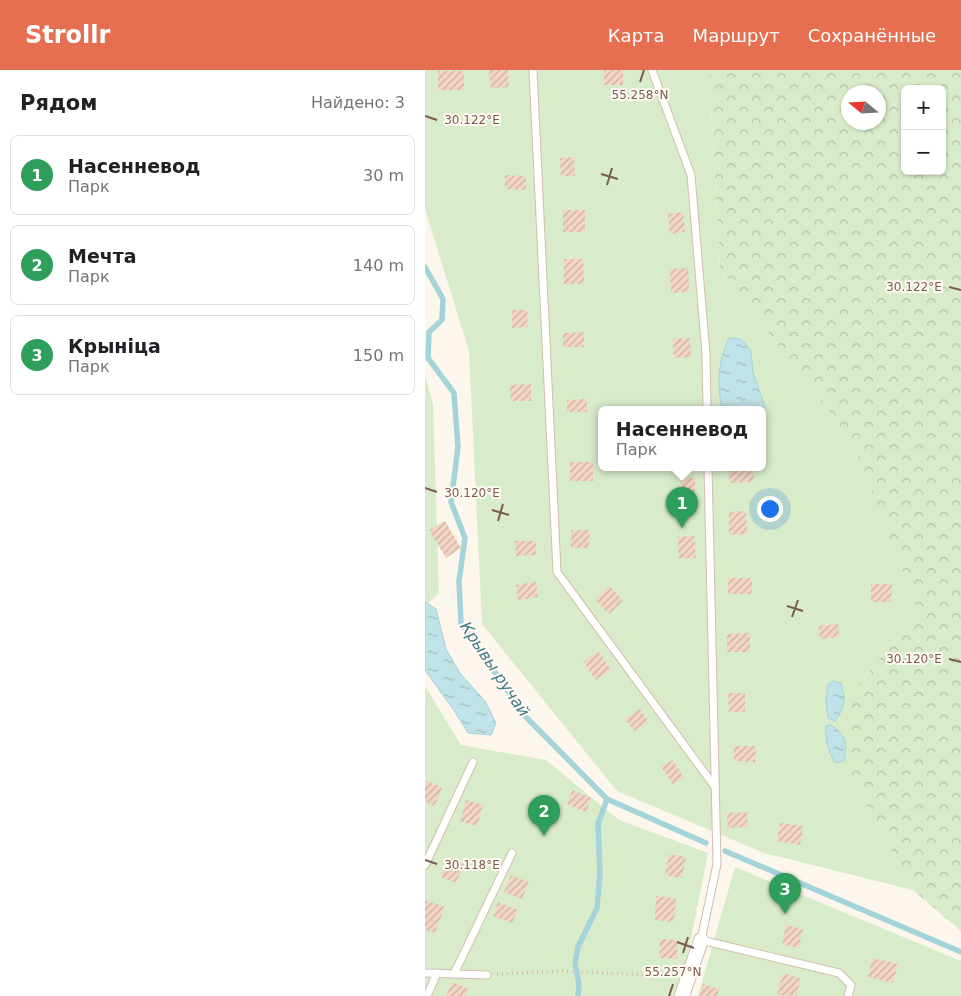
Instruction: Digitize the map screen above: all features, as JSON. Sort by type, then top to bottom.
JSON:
[{"type":"street","points":[[684,991],[701,940]]},
{"type":"lane","points":[[533,70],[557,572],[715,787]]},
{"type":"lane","points":[[652,70],[691,175],[706,354],[707,406]]},
{"type":"lane","points":[[708,471],[717,864],[701,940],[839,973],[851,985],[848,996]]},
{"type":"lane","points":[[425,865],[473,762]]},
{"type":"lane","points":[[454,974],[512,853]]},
{"type":"lane","points":[[425,973],[487,975]]},
{"type":"lane","points":[[427,996],[437,973]]},
{"type":"path","points":[[487,975],[563,971],[673,976],[684,991]]},
{"type":"green space","points":[[425,70],[709,70],[720,269],[853,444],[918,612],[851,694],[851,777],[913,890],[764,853],[617,791],[482,624],[469,351],[425,209]]},
{"type":"green space","points":[[709,70],[961,70],[961,931],[913,890],[851,777],[851,694],[918,612],[853,444],[720,269]]},
{"type":"green space","points":[[425,375],[433,404],[439,593],[425,606]]},
{"type":"green space","points":[[425,686],[461,745],[546,760],[619,820],[708,853],[687,958],[675,996],[425,996]]},
{"type":"green space","points":[[735,867],[961,961],[961,996],[698,996]]},
{"type":"water","points":[[729,338],[741,339],[751,351],[753,372],[765,406],[722,406],[719,373],[725,346]]},
{"type":"water","points":[[425,602],[436,609],[446,649],[460,673],[485,701],[496,723],[491,735],[468,733],[425,670]]},
{"type":"water","points":[[833,681],[841,683],[844,694],[843,707],[835,721],[828,718],[826,700],[828,685]]},
{"type":"water","points":[[831,725],[845,740],[844,761],[835,763],[829,750],[826,726]]},
{"type":"building","points":[[489,70],[508,70],[509,87],[491,88]]},
{"type":"building","points":[[604,70],[623,70],[623,85],[604,85]]},
{"type":"building","points":[[438,71],[464,71],[464,90],[438,90]]},
{"type":"building","points":[[574,157],[575,176],[561,176],[560,158]]},
{"type":"building","points":[[505,175],[526,176],[526,190],[505,189]]},
{"type":"building","points":[[563,210],[585,210],[585,232],[563,232]]},
{"type":"building","points":[[683,212],[685,232],[670,234],[668,214]]},
{"type":"building","points":[[564,259],[583,259],[584,284],[564,284]]},
{"type":"building","points":[[688,268],[689,292],[671,293],[670,269]]},
{"type":"building","points":[[512,310],[527,310],[528,327],[512,328]]},
{"type":"building","points":[[584,332],[584,347],[563,347],[563,333]]},
{"type":"building","points":[[690,338],[691,357],[674,358],[673,339]]},
{"type":"building","points":[[531,384],[531,401],[511,401],[510,385]]},
{"type":"building","points":[[587,399],[587,412],[567,412],[567,400]]},
{"type":"building","points":[[570,462],[593,462],[593,481],[570,481]]},
{"type":"building","points":[[729,471],[753,471],[754,482],[729,483]]},
{"type":"building","points":[[681,478],[695,478],[695,497],[681,497]]},
{"type":"building","points":[[746,511],[747,534],[729,535],[729,512]]},
{"type":"building","points":[[445,521],[461,548],[446,558],[429,530]]},
{"type":"building","points":[[571,530],[590,530],[589,548],[571,548]]},
{"type":"building","points":[[694,536],[696,558],[679,559],[678,537]]},
{"type":"building","points":[[515,541],[536,541],[536,555],[516,556]]},
{"type":"building","points":[[728,578],[752,578],[752,594],[728,594]]},
{"type":"building","points":[[536,582],[538,597],[518,600],[516,585]]},
{"type":"building","points":[[871,584],[892,584],[891,602],[871,602]]},
{"type":"building","points":[[610,586],[623,601],[609,614],[595,599]]},
{"type":"building","points":[[838,624],[839,637],[820,639],[818,626]]},
{"type":"building","points":[[750,633],[750,652],[727,652],[727,634]]},
{"type":"building","points":[[598,651],[611,669],[596,680],[583,662]]},
{"type":"building","points":[[728,693],[745,693],[745,712],[729,712]]},
{"type":"building","points":[[640,709],[648,721],[634,731],[625,719]]},
{"type":"building","points":[[734,746],[756,746],[755,762],[734,761]]},
{"type":"building","points":[[673,760],[684,778],[673,785],[661,767]]},
{"type":"building","points":[[427,781],[442,787],[435,806],[425,802]]},
{"type":"building","points":[[572,790],[592,798],[586,812],[567,804]]},
{"type":"building","points":[[466,800],[483,805],[477,826],[460,821]]},
{"type":"building","points":[[747,812],[748,827],[728,828],[727,813]]},
{"type":"building","points":[[780,823],[803,826],[800,845],[777,841]]},
{"type":"building","points":[[669,854],[686,857],[682,878],[665,875]]},
{"type":"building","points":[[450,857],[464,864],[456,883],[441,877]]},
{"type":"building","points":[[511,875],[529,882],[522,899],[504,892]]},
{"type":"building","points":[[656,896],[676,898],[674,922],[655,920]]},
{"type":"building","points":[[425,900],[445,907],[435,933],[425,930]]},
{"type":"building","points":[[498,902],[518,910],[512,923],[493,916]]},
{"type":"building","points":[[786,925],[803,929],[798,948],[782,944]]},
{"type":"building","points":[[660,939],[678,940],[677,959],[659,958]]},
{"type":"building","points":[[872,958],[898,964],[893,983],[868,977]]},
{"type":"building","points":[[783,973],[801,979],[796,996],[777,995]]},
{"type":"building","points":[[452,982],[469,989],[465,996],[446,996]]},
{"type":"building","points":[[703,984],[719,989],[717,996],[699,996]]},
{"type":"waterway","name":"Крывы ручай","points":[[425,267],[443,299],[442,320],[429,332],[428,358],[454,393],[458,447],[451,502],[465,538],[459,581],[461,623],[525,716],[607,799],[598,824],[600,873],[597,908],[578,947],[575,963],[579,985],[578,996]]},
{"type":"waterway","points":[[607,799],[706,843]]},
{"type":"waterway","points":[[725,851],[961,952]]},
{"type":"place","name":"Насенневод","points":[[682,528]]},
{"type":"place","name":"Мечта","points":[[544,836]]},
{"type":"place","name":"Крыніца","points":[[785,914]]}]
